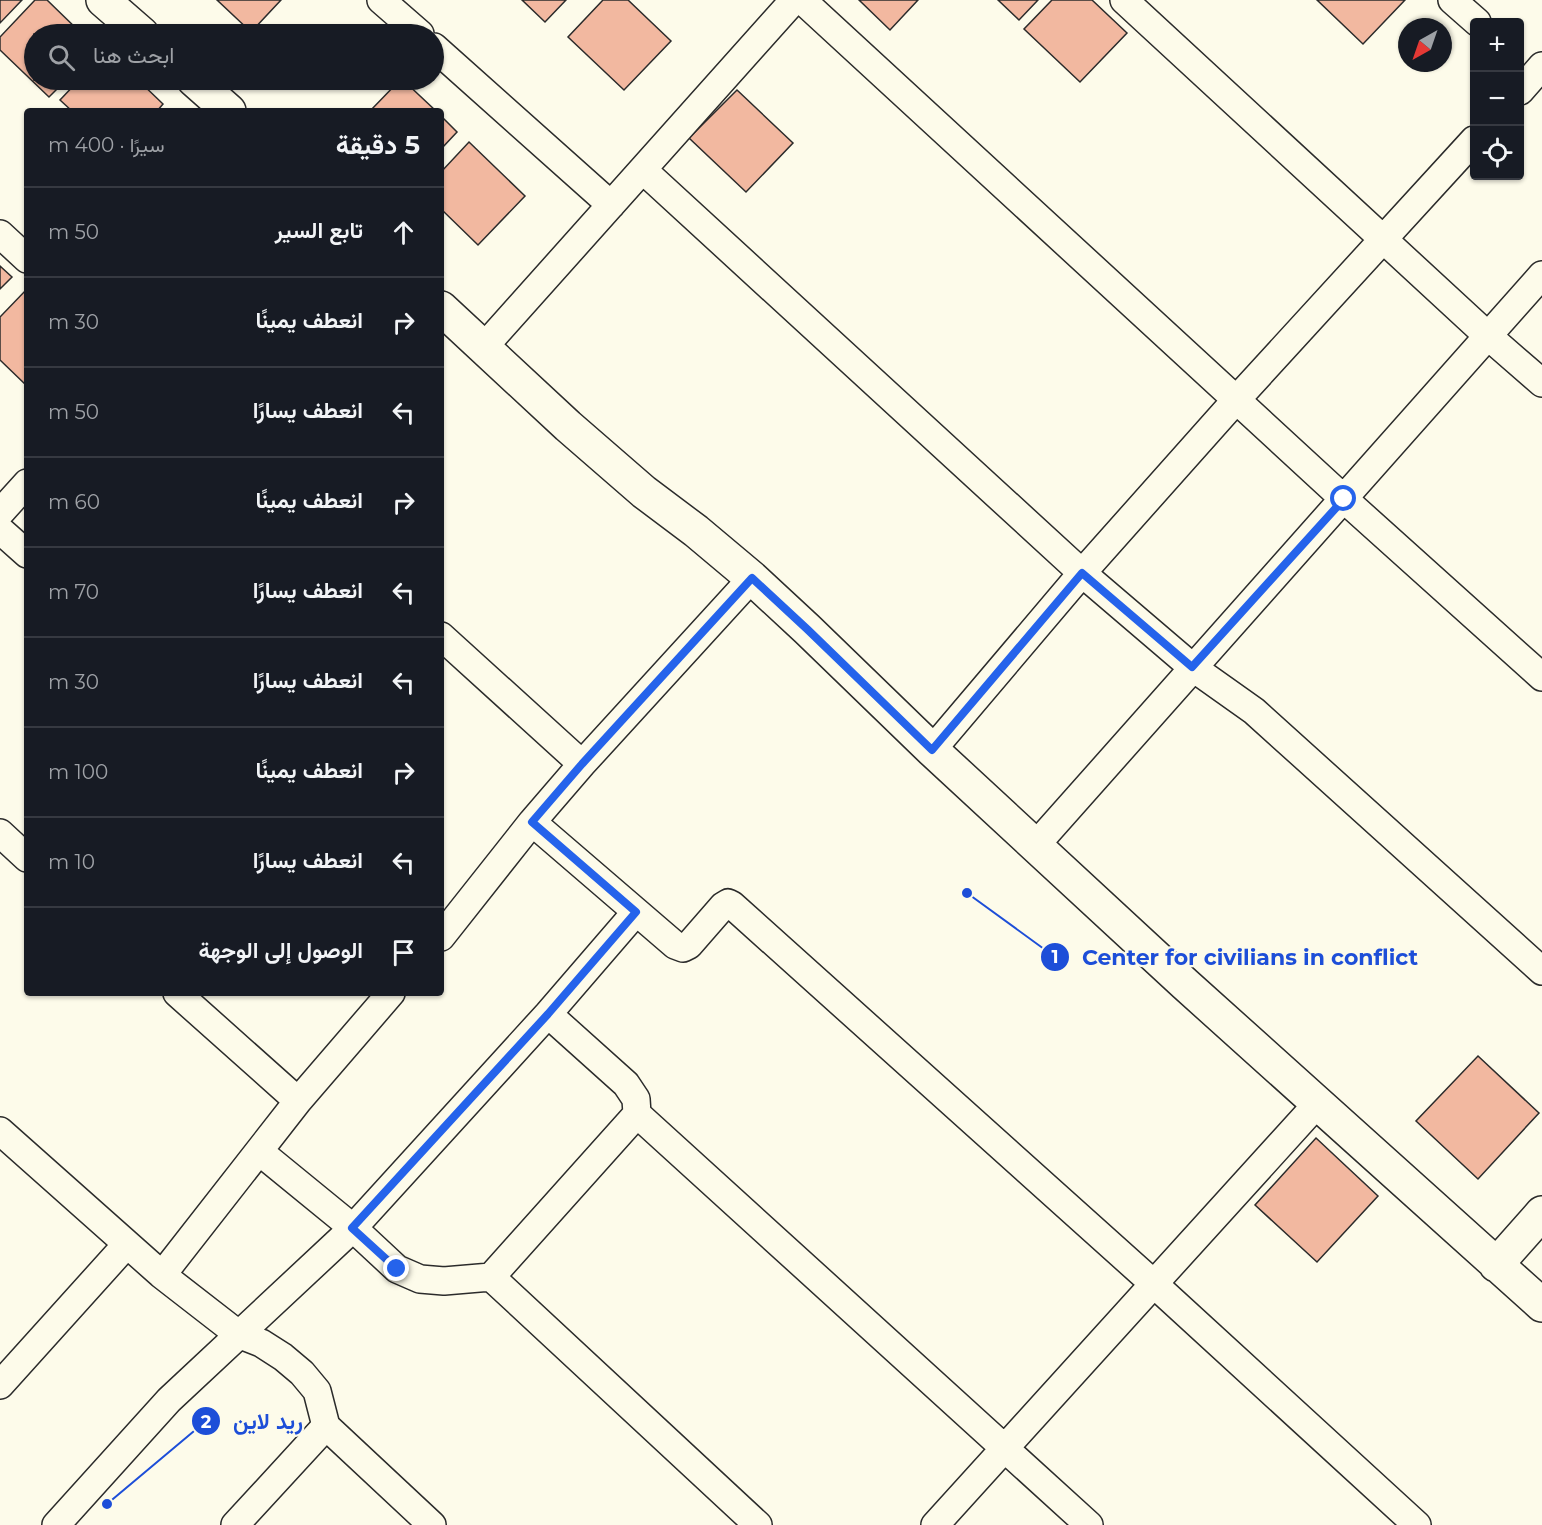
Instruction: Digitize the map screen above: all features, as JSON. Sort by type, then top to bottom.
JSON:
[{"type":"street","points":[[103,0],[131,24]]},
{"type":"street","points":[[381,0],[409,24]]},
{"type":"street","points":[[483,348],[794,0]]},
{"type":"street","points":[[802,0],[1344,499],[1542,677]]},
{"type":"street","points":[[1452,0],[1472,18]]},
{"type":"street","points":[[1140,5],[1384,240],[1542,383]]},
{"type":"street","points":[[444,56],[611,205]]},
{"type":"street","points":[[205,90],[226,108]]},
{"type":"street","points":[[932,750],[1082,573],[1236,400],[1470,144]]},
{"type":"street","points":[[642,170],[1082,573],[1192,667],[1254,711],[1542,972]]},
{"type":"street","points":[[0,234],[24,256]]},
{"type":"street","points":[[1035,846],[1542,275]]},
{"type":"street","points":[[444,311],[576,434],[644,492],[752,578],[1035,846],[1317,1104],[1542,1305]]},
{"type":"street","points":[[0,513],[24,486]]},
{"type":"street","points":[[0,530],[24,551]]},
{"type":"street","points":[[444,931],[582,764],[752,578]]},
{"type":"street","points":[[444,639],[582,764]]},
{"type":"street","points":[[532,822],[675,945],[682,948],[689,945],[723,906],[728,903],[732,905],[1154,1284],[1417,1525]]},
{"type":"street","points":[[0,833],[24,855]]},
{"type":"street","points":[[68,1521],[169,1400],[352,1228],[548,1014],[636,912]]},
{"type":"street","points":[[180,996],[298,1101]]},
{"type":"street","points":[[162,1275],[298,1101],[388,996]]},
{"type":"street","points":[[548,1014],[626,1084],[636,1099],[637,1114],[1089,1525]]},
{"type":"street","points":[[935,1525],[1317,1104]]},
{"type":"street","points":[[260,1152],[352,1228],[397,1269],[420,1279],[444,1281],[491,1277],[637,1114]]},
{"type":"street","points":[[0,1131],[162,1275],[238,1334],[261,1342],[302,1372],[317,1391],[326,1426],[432,1525]]},
{"type":"street","points":[[1496,1265],[1542,1213]]},
{"type":"street","points":[[0,1385],[127,1244]]},
{"type":"street","points":[[491,1277],[758,1525]]},
{"type":"street","points":[[235,1525],[326,1426]]},
{"type":"building","points":[[0,0],[22,0],[0,23]]},
{"type":"building","points":[[35,0],[47,0],[72,24],[24,24],[24,73],[0,50],[0,37]]},
{"type":"building","points":[[217,0],[281,0],[258,24],[242,24]]},
{"type":"building","points":[[522,0],[566,0],[545,22]]},
{"type":"building","points":[[603,0],[628,0],[671,41],[624,90],[568,37]]},
{"type":"building","points":[[859,0],[918,0],[890,30]]},
{"type":"building","points":[[998,0],[1038,0],[1019,20]]},
{"type":"building","points":[[1052,0],[1092,0],[1127,33],[1080,82],[1024,29]]},
{"type":"building","points":[[1317,0],[1405,0],[1363,44]]},
{"type":"building","points":[[42,90],[56,90],[49,97]]},
{"type":"building","points":[[70,90],[148,90],[163,104],[160,108],[69,108],[60,100]]},
{"type":"building","points":[[390,90],[414,90],[433,108],[373,108]]},
{"type":"building","points":[[737,90],[793,143],[746,192],[689,138]]},
{"type":"building","points":[[444,119],[457,132],[444,146]]},
{"type":"building","points":[[469,142],[525,196],[478,245],[444,212],[444,169]]},
{"type":"building","points":[[0,266],[12,277],[0,289]]},
{"type":"building","points":[[24,292],[24,383],[0,360],[0,317]]},
{"type":"building","points":[[1478,1056],[1539,1113],[1478,1179],[1416,1121]]},
{"type":"building","points":[[1316,1138],[1378,1196],[1317,1262],[1255,1205]]},
{"type":"place","name":"Center for civilians in conflict","points":[[967,893]]},
{"type":"place","name":"ريد لاين","points":[[107,1504]]},
{"type":"route","points":[[397,1269],[352,1228],[548,1014],[636,912],[532,822],[752,578],[932,750],[1082,573],[1192,667],[1344,499]]}]
